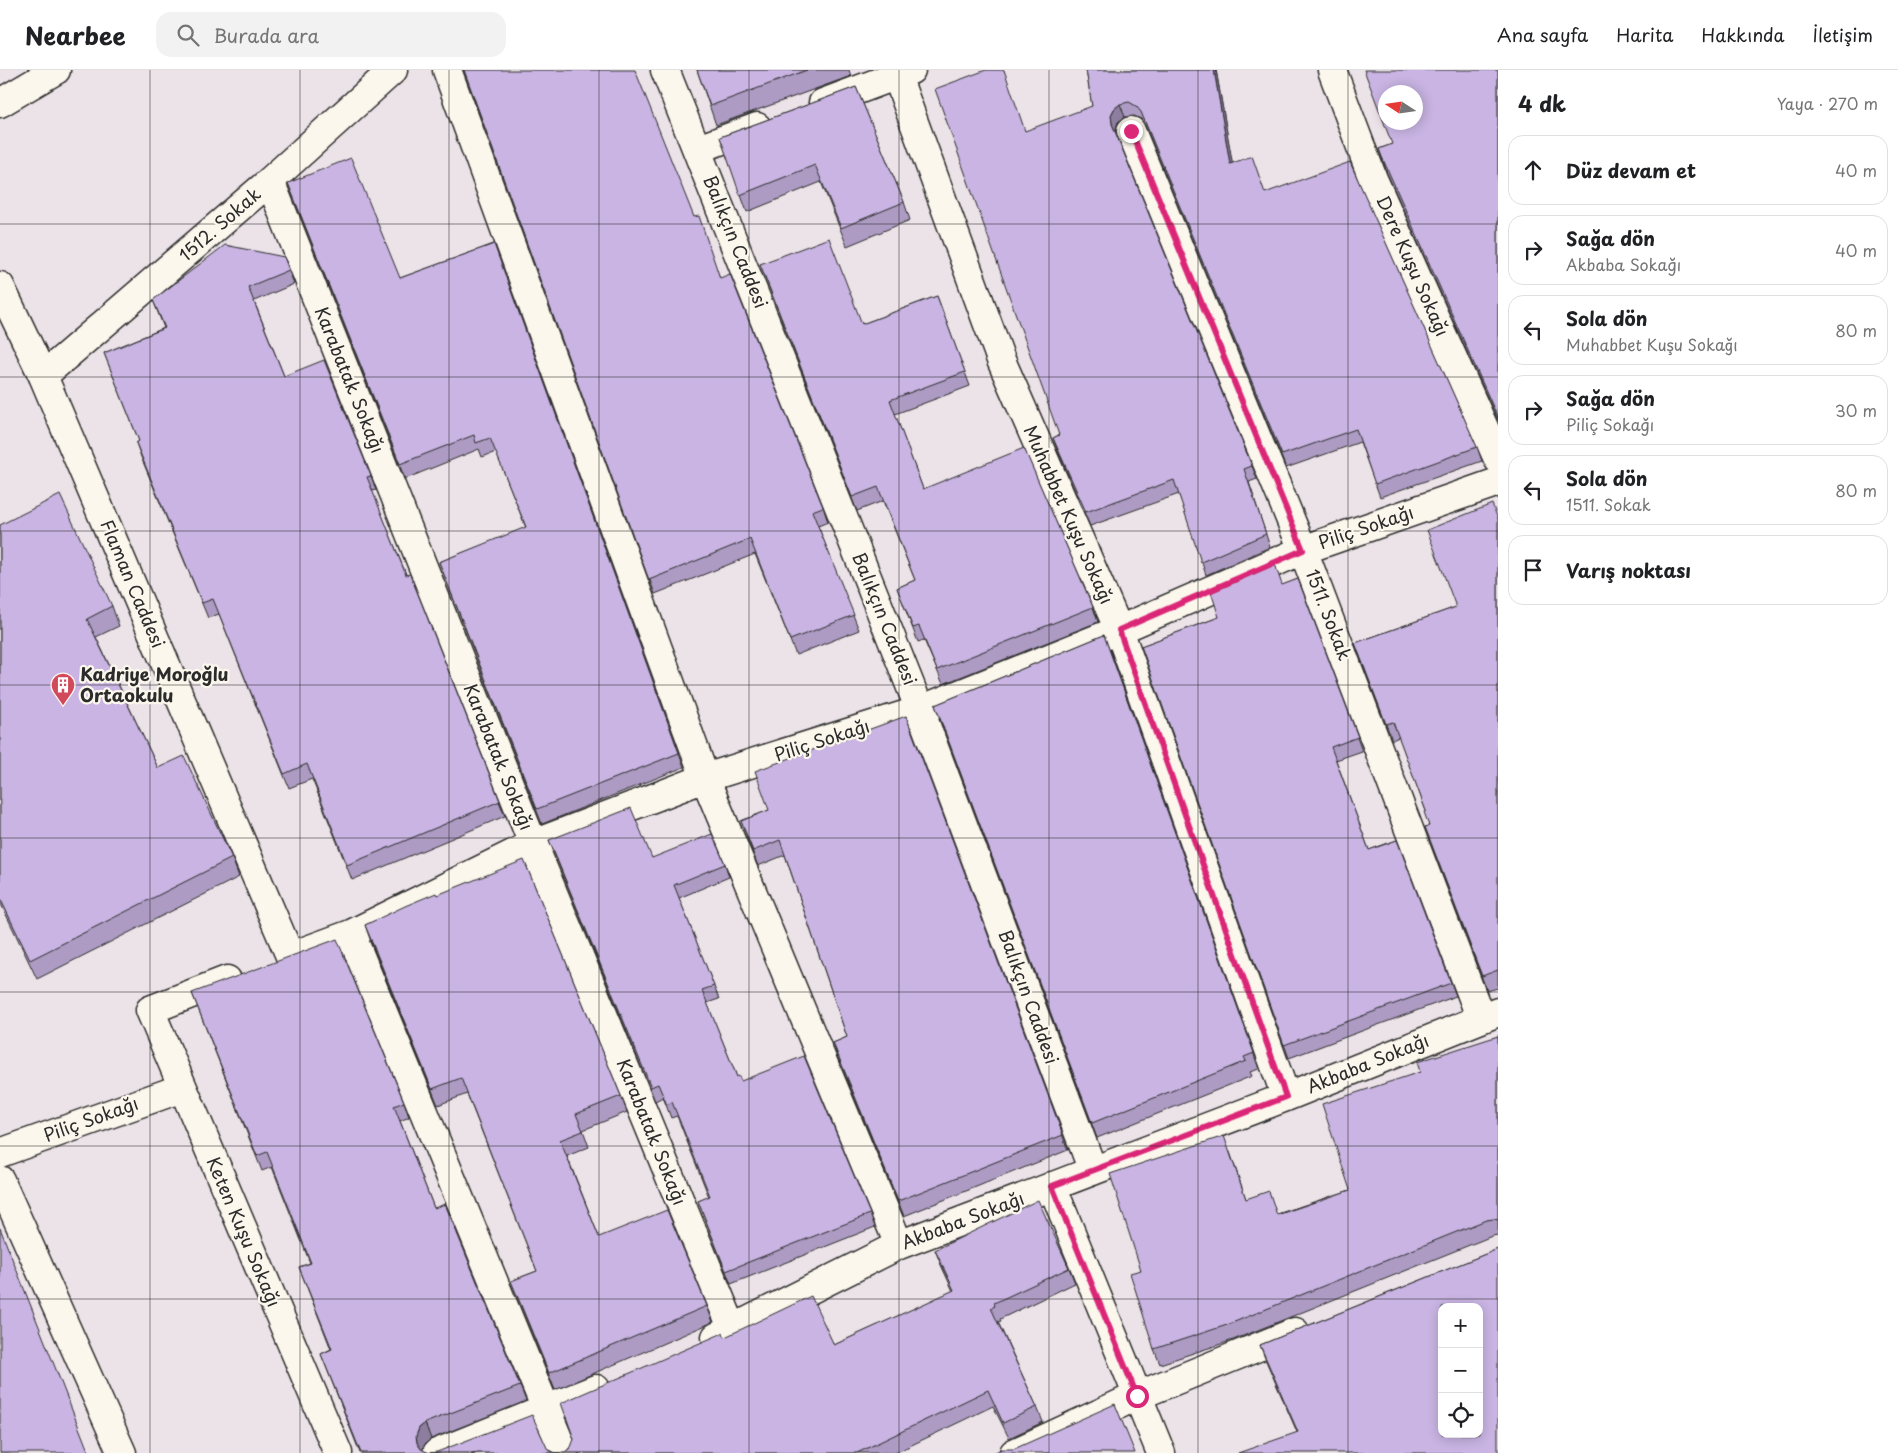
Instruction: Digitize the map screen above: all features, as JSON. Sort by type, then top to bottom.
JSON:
[{"type":"street","points":[[0,103],[56,70]]},
{"type":"street","name":"1512. Sokak","points":[[43,376],[270,181],[393,70]]},
{"type":"street","points":[[447,70],[706,778],[900,1245]]},
{"type":"street","name":"Balıkçın Caddesi","points":[[665,70],[920,710],[1093,1171]]},
{"type":"street","name":"Dere Kuşu Sokağı","points":[[1332,70],[1373,179],[1498,459]]},
{"type":"street","points":[[698,149],[904,73]]},
{"type":"street","name":"Muhabbet Kuşu Sokağı","points":[[904,73],[1001,360],[1119,630],[1286,1097]]},
{"type":"street","name":"1511. Sokak","points":[[1131,131],[1303,550],[1490,1015]]},
{"type":"street","name":"Karabatak Sokağı","points":[[270,181],[533,844],[733,1330]]},
{"type":"street","name":"Flaman Caddesi","points":[[0,286],[43,376],[290,956]]},
{"type":"street","name":"Piliç Sokağı","points":[[150,1010],[351,934],[533,844],[706,778],[920,710],[1119,630],[1303,550],[1498,482]]},
{"type":"street","points":[[351,934],[564,1453]]},
{"type":"street","name":"Keten Kuşu Sokağı","points":[[150,1010],[338,1453]]},
{"type":"street","name":"Akbaba Sokağı","points":[[697,1345],[733,1330],[900,1245],[1286,1097],[1490,1015]]},
{"type":"street","name":"Piliç Sokağı","points":[[0,1153],[182,1088]]},
{"type":"street","points":[[0,1180],[122,1453]]},
{"type":"street","points":[[1052,1186],[1162,1453]]},
{"type":"street","points":[[1014,1453],[1137,1396],[1317,1323]]},
{"type":"street","points":[[438,1453],[547,1410],[618,1379]]},
{"type":"building","points":[[464,70],[635,70],[694,217],[699,216],[720,278],[730,274],[823,507],[812,511],[854,615],[790,640],[750,539],[649,580]]},
{"type":"building","points":[[697,70],[807,70],[710,106]]},
{"type":"building","points":[[986,70],[1004,70],[1025,131],[1092,106],[1086,70],[1214,70],[1230,164],[1252,156],[1265,193],[1350,162],[1477,447],[1375,484],[1356,429],[1282,455],[1141,112],[1129,102],[1120,104],[1114,109],[1111,115],[1112,124],[1252,466],[1244,469],[1266,534],[1201,562],[1174,480],[1086,512],[1053,438],[1059,435],[935,89]]},
{"type":"building","points":[[1364,70],[1498,70],[1498,418],[1382,157],[1379,149],[1392,144],[1387,130],[1423,130],[1423,85],[1378,85],[1378,107]]},
{"type":"building","points":[[856,87],[904,202],[841,228],[815,165],[740,195],[720,137]]},
{"type":"building","points":[[351,158],[400,278],[494,244],[679,753],[537,809],[439,562],[526,527],[490,438],[476,443],[474,435],[400,464],[288,183]]},
{"type":"building","points":[[829,238],[862,324],[937,296],[965,372],[890,400],[923,489],[1024,448],[1093,607],[937,670],[919,626],[913,628],[897,588],[915,580],[878,487],[852,497],[760,264]]},
{"type":"building","points":[[225,245],[284,257],[289,270],[248,287],[284,376],[324,360],[371,476],[367,477],[406,575],[410,574],[500,801],[347,865],[307,764],[284,774],[213,599],[202,603],[136,443],[139,441],[104,353],[165,328],[153,300]]},
{"type":"building","name":"Kadriye Moroğlu Ortaokulu","points":[[60,495],[112,606],[87,619],[158,768],[184,756],[232,858],[30,960],[0,898],[0,525]]},
{"type":"building","points":[[1492,504],[1498,519],[1498,970],[1482,976],[1425,827],[1429,826],[1424,812],[1426,811],[1393,722],[1386,724],[1355,643],[1456,607],[1427,530]]},
{"type":"building","points":[[1275,564],[1282,585],[1298,579],[1358,737],[1331,747],[1369,850],[1397,840],[1451,983],[1284,1045],[1141,646],[1219,617],[1211,592]]},
{"type":"building","points":[[1104,635],[1254,1053],[1244,1057],[1246,1061],[1092,1123],[935,705]]},
{"type":"building","points":[[906,716],[1063,1135],[898,1201],[833,1043],[847,1037],[780,840],[753,851],[741,821],[769,810],[755,771]]},
{"type":"building","points":[[631,808],[652,858],[712,834],[725,864],[674,885],[714,986],[702,990],[737,1077],[739,1076],[741,1081],[804,1056],[870,1214],[726,1271],[698,1201],[710,1196],[672,1102],[667,1105],[658,1084],[651,1087],[549,840]]},
{"type":"building","points":[[524,860],[621,1096],[576,1114],[583,1131],[560,1140],[599,1237],[667,1210],[707,1306],[549,1373],[511,1281],[537,1271],[461,1078],[432,1089],[365,925],[436,893],[437,895]]},
{"type":"building","points":[[337,939],[404,1102],[394,1106],[434,1208],[445,1204],[520,1386],[425,1423],[419,1428],[416,1436],[417,1443],[421,1449],[429,1453],[361,1453],[321,1354],[332,1349],[299,1267],[311,1263],[267,1152],[257,1156],[192,993]]},
{"type":"building","points":[[1498,1036],[1498,1220],[1486,1220],[1227,1325],[1154,1349],[1130,1273],[1141,1270],[1110,1174],[1224,1136],[1246,1199],[1269,1191],[1277,1215],[1350,1190],[1322,1104],[1420,1072],[1417,1062]]},
{"type":"building","points":[[1038,1200],[1069,1268],[994,1303],[995,1306],[991,1308],[1037,1407],[1003,1423],[988,1390],[857,1453],[556,1453],[565,1452],[571,1447],[574,1439],[561,1403],[723,1333],[725,1337],[811,1296],[834,1345],[954,1290],[935,1250]]},
{"type":"building","points":[[0,1228],[89,1453],[0,1453]]},
{"type":"building","points":[[1498,1249],[1498,1453],[1238,1453],[1298,1432],[1260,1345]]},
{"type":"building","points":[[1115,1404],[1135,1453],[993,1453],[1002,1449],[1014,1449]]},
{"type":"building","points":[[532,1415],[548,1450],[556,1453],[429,1453],[437,1452]]},
{"type":"place","name":"Kadriye Moroğlu Ortaokulu","points":[[63,706]]},
{"type":"route","points":[[1131,131],[1303,550],[1119,630],[1286,1097],[1052,1186],[1137,1396]]}]
